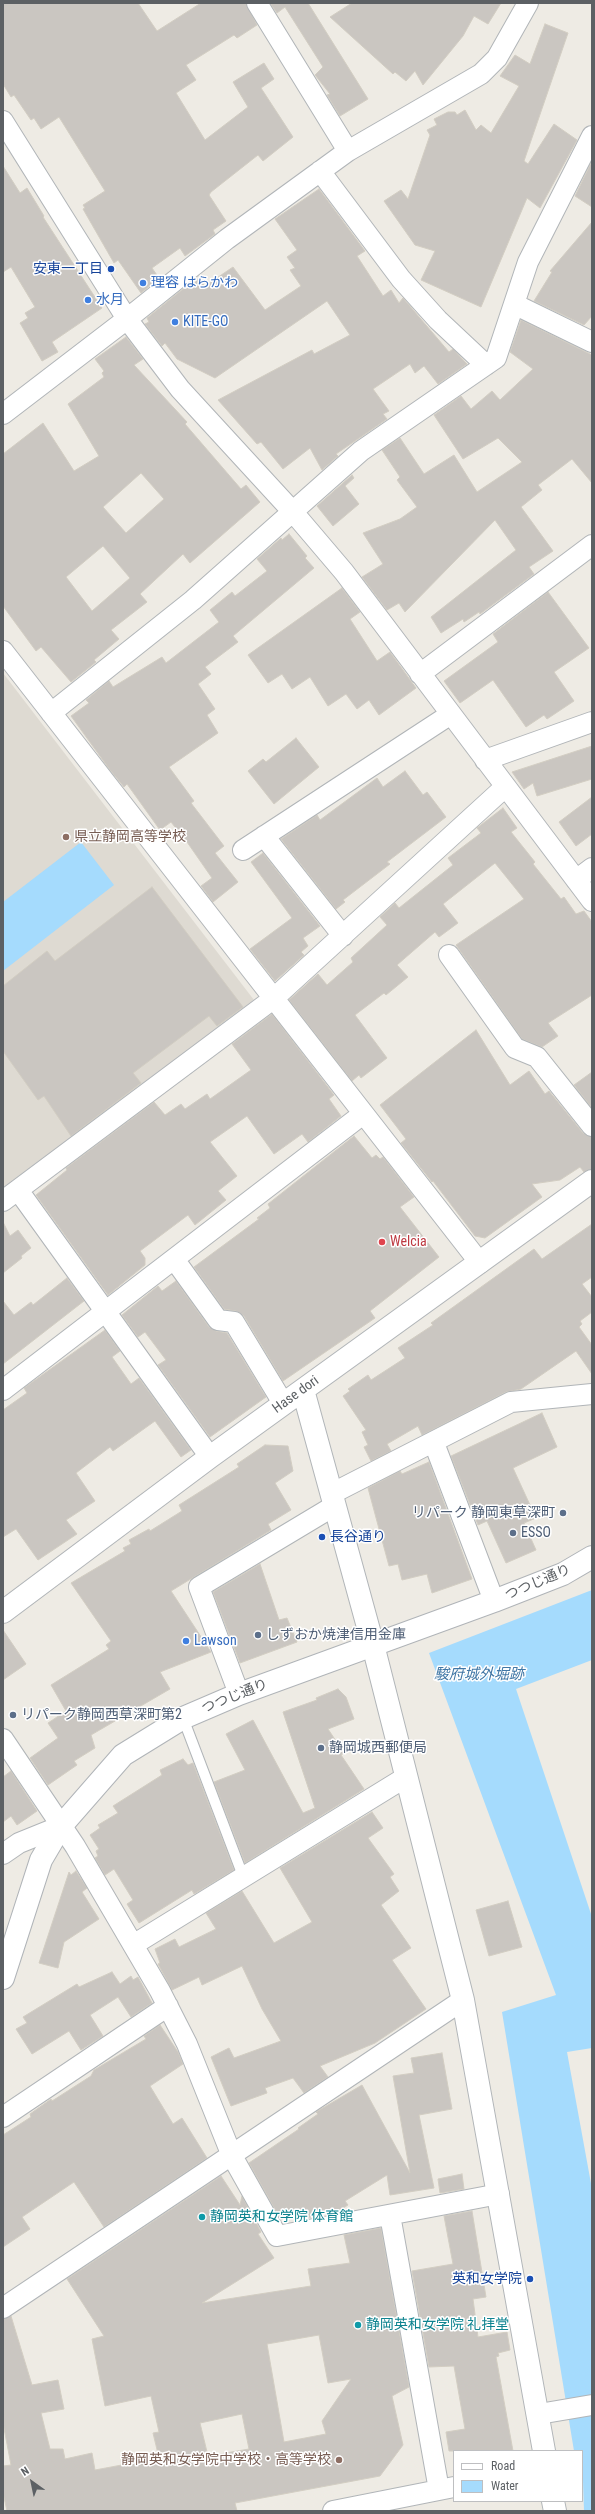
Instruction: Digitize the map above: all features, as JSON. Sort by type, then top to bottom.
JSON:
[{"type":"street","points":[[256,3],[348,151]]},
{"type":"street","points":[[3,414],[126,319],[227,238],[320,170],[348,151],[481,74],[497,58],[528,3]]},
{"type":"street","points":[[3,121],[126,319],[180,389],[293,512],[344,572],[592,901]]},
{"type":"street","points":[[51,713],[193,600],[361,451],[496,358],[528,262],[592,136]]},
{"type":"street","points":[[320,170],[401,279],[438,320],[486,365]]},
{"type":"street","points":[[514,304],[592,342]]},
{"type":"street","points":[[420,674],[592,545]]},
{"type":"street","points":[[3,651],[480,1263]]},
{"type":"street","points":[[243,850],[450,714]]},
{"type":"street","points":[[485,760],[592,722]]},
{"type":"street","points":[[210,1457],[106,1313],[10,1196],[273,999],[505,787]]},
{"type":"street","points":[[264,836],[342,936]]},
{"type":"street","points":[[576,880],[592,868]]},
{"type":"street","points":[[449,955],[515,1048],[538,1057],[592,1126]]},
{"type":"street","points":[[3,1390],[106,1313],[363,1114]]},
{"type":"street","name":"Hase dori","points":[[3,1612],[283,1403],[480,1263],[592,1181]]},
{"type":"street","points":[[174,1259],[218,1320],[234,1322],[283,1403]]},
{"type":"street","points":[[303,1390],[373,1645],[463,2000],[499,2194],[549,2412],[544,2450]]},
{"type":"street","points":[[239,1694],[199,1587],[332,1500],[511,1402],[592,1394]]},
{"type":"street","points":[[434,1443],[494,1601]]},
{"type":"street","name":"つつじ通り","points":[[3,1978],[42,1860],[61,1826],[123,1755],[183,1718],[239,1694],[494,1601],[563,1574],[592,1557]]},
{"type":"street","points":[[3,1739],[75,1846],[168,2006],[187,2044],[232,2156],[277,2236],[499,2194]]},
{"type":"street","points":[[133,1944],[406,1777]]},
{"type":"street","points":[[3,1854],[19,1844],[61,1826]]},
{"type":"street","points":[[3,2308],[463,2000]]},
{"type":"street","points":[[3,2116],[168,2006]]},
{"type":"street","points":[[333,2511],[446,2488],[390,2215]]},
{"type":"street","points":[[549,2412],[592,2405]]},
{"type":"lane","points":[[183,1718],[243,1876]]},
{"type":"shaded area","name":"県立静岡高等学校","points":[[3,673],[254,1000],[3,1188]]},
{"type":"water","points":[[81,842],[114,885],[3,971],[3,902]]},
{"type":"water","name":"駿府城外堀跡","points":[[592,1590],[592,1660],[516,1689],[592,1917],[592,2048],[567,2052],[592,2189],[592,2511],[584,2511],[583,2450],[574,2450],[502,2012],[556,1995],[429,1653]]},
{"type":"building","points":[[3,3],[138,3],[157,31],[201,3],[246,3],[257,25],[237,38],[234,35],[186,65],[196,80],[176,93],[205,140],[248,107],[233,82],[264,63],[274,79],[261,88],[293,137],[263,161],[258,155],[211,192],[209,195],[226,221],[213,230],[215,234],[185,256],[180,248],[152,268],[159,278],[141,293],[118,260],[114,263],[83,209],[85,208],[83,205],[105,191],[59,117],[41,129],[34,118],[31,120],[14,95],[11,97],[3,84]]},
{"type":"building","points":[[270,3],[308,3],[368,99],[340,116],[327,95],[330,94],[315,75],[323,67],[285,7],[277,13]]},
{"type":"building","points":[[352,3],[501,3],[488,24],[474,16],[463,36],[423,85],[415,71],[406,81],[395,72],[393,74],[330,17]]},
{"type":"building","points":[[545,24],[568,33],[524,161],[528,164],[554,124],[577,140],[540,208],[527,198],[481,307],[421,280],[435,251],[415,245],[384,201],[401,190],[408,199],[430,135],[427,130],[437,125],[434,119],[448,112],[455,112],[457,115],[465,110],[476,130],[481,125],[491,133],[519,86],[500,76],[515,55],[530,64]]},
{"type":"building","points":[[592,161],[592,207],[575,196]]},
{"type":"building","points":[[3,166],[20,193],[27,188],[44,216],[43,217],[102,308],[52,342],[58,352],[42,361],[20,323],[28,318],[25,313],[35,307],[11,267],[3,272]]},
{"type":"building","points":[[319,189],[365,251],[357,256],[383,296],[391,290],[399,303],[403,298],[449,352],[453,349],[467,364],[438,384],[424,366],[415,373],[410,364],[373,389],[389,411],[383,414],[387,419],[336,454],[338,456],[322,470],[310,448],[283,469],[261,442],[257,444],[218,400],[312,350],[314,354],[350,335],[327,301],[215,378],[177,359],[165,343],[162,346],[145,324],[149,322],[147,318],[183,289],[199,279],[205,286],[233,267],[265,310],[301,286],[290,270],[295,268],[287,257],[297,250],[275,219]]},
{"type":"building","points":[[592,222],[592,316],[584,325],[534,301],[552,272],[550,271]]},
{"type":"building","points":[[521,320],[592,355],[592,483],[572,459],[538,485],[542,490],[521,507],[553,551],[529,567],[534,574],[480,614],[479,612],[464,622],[463,619],[441,633],[431,617],[516,550],[495,520],[405,612],[399,603],[387,610],[362,577],[383,564],[363,533],[400,519],[417,507],[397,480],[400,477],[382,450],[400,438],[424,474],[454,455],[477,492],[522,462],[498,438],[463,459],[434,415],[461,396],[471,409],[492,391],[500,400],[533,369],[510,352]]},
{"type":"building","points":[[126,337],[143,359],[134,365],[187,422],[185,424],[241,489],[246,485],[260,502],[190,563],[183,554],[140,594],[147,602],[111,630],[119,639],[94,660],[96,662],[71,682],[41,647],[36,651],[3,606],[3,454],[43,423],[74,471],[99,456],[68,404],[104,377],[102,373],[104,371],[95,359]],"holes":[[[141,473],[164,499],[126,533],[103,507]],[[103,546],[130,578],[92,611],[66,577]]]},
{"type":"building","points":[[352,475],[354,478],[345,486],[359,504],[333,526],[317,506]]},
{"type":"building","points":[[289,534],[307,556],[305,558],[314,568],[233,636],[238,642],[205,667],[211,674],[198,684],[215,709],[207,715],[218,733],[169,767],[194,801],[191,803],[224,846],[215,853],[238,882],[213,902],[201,886],[212,878],[187,842],[171,822],[160,830],[127,784],[124,787],[110,770],[71,716],[89,703],[86,700],[109,681],[113,687],[162,657],[166,663],[219,622],[210,610],[232,592],[235,596],[267,571],[257,559],[281,538],[282,540]]},
{"type":"building","points":[[342,588],[360,612],[350,619],[377,661],[390,652],[416,688],[379,715],[369,700],[357,709],[346,694],[328,706],[310,677],[292,689],[282,674],[268,683],[248,655]]},
{"type":"building","points":[[548,592],[589,648],[554,672],[574,701],[547,719],[544,715],[526,727],[493,680],[460,703],[444,681],[498,642],[493,634]]},
{"type":"building","points":[[296,738],[319,767],[274,804],[248,771],[263,759],[266,762]]},
{"type":"building","points":[[592,746],[592,779],[537,796],[533,783],[524,789],[512,772]]},
{"type":"building","points":[[405,771],[423,795],[427,792],[446,817],[387,862],[390,864],[343,900],[345,902],[336,909],[281,839],[317,815],[320,820],[377,778],[383,787]]},
{"type":"building","points":[[592,797],[592,834],[576,846],[559,822]]},
{"type":"building","points":[[503,808],[517,828],[511,832],[535,862],[533,864],[561,899],[564,897],[576,914],[584,911],[592,922],[592,995],[548,1023],[558,1036],[542,1047],[522,1039],[456,945],[524,899],[495,863],[443,904],[458,923],[439,937],[435,932],[397,965],[408,977],[386,995],[384,993],[355,1015],[387,1058],[361,1078],[359,1075],[352,1081],[289,1000],[318,974],[327,985],[353,962],[351,958],[387,925],[380,917],[395,903],[399,908],[453,865],[448,858],[481,833],[477,828]]},
{"type":"building","points":[[263,853],[320,926],[303,938],[308,946],[301,952],[304,955],[275,981],[250,949],[292,918],[251,862]]},
{"type":"building","points":[[152,887],[243,1007],[217,1026],[209,1016],[133,1073],[141,1083],[71,1136],[44,1096],[38,1100],[3,1051],[3,986],[47,951],[55,961]]},
{"type":"building","points":[[272,1014],[334,1095],[329,1099],[341,1116],[308,1142],[302,1134],[274,1154],[247,1116],[210,1142],[237,1176],[218,1191],[226,1200],[195,1225],[188,1215],[140,1251],[145,1258],[145,1265],[108,1295],[36,1195],[67,1170],[66,1168],[154,1102],[165,1115],[181,1104],[185,1109],[207,1094],[210,1099],[251,1070],[232,1044]]},
{"type":"building","points":[[476,1030],[510,1085],[529,1071],[545,1094],[549,1091],[583,1133],[592,1137],[592,1169],[584,1172],[580,1167],[560,1180],[532,1184],[542,1197],[485,1238],[475,1236],[433,1181],[432,1182],[401,1143],[406,1139],[380,1105]]},
{"type":"building","points":[[592,1072],[592,1108],[574,1085]]},
{"type":"building","points":[[354,1136],[372,1158],[376,1155],[380,1159],[383,1157],[414,1197],[400,1207],[439,1257],[370,1311],[375,1318],[283,1381],[244,1316],[236,1311],[224,1309],[194,1267],[259,1219],[257,1218],[270,1208],[268,1204]]},
{"type":"building","points":[[3,1222],[10,1236],[18,1230],[31,1248],[21,1256],[22,1258],[3,1273]]},
{"type":"building","points":[[592,1224],[592,1277],[582,1284],[592,1297],[592,1312],[580,1321],[582,1324],[579,1327],[592,1345],[592,1374],[576,1351],[521,1389],[506,1392],[422,1435],[418,1426],[387,1444],[391,1451],[371,1461],[364,1447],[368,1445],[362,1432],[366,1430],[343,1396],[350,1391],[348,1389],[368,1375],[371,1380],[405,1358],[398,1348],[433,1325],[431,1323],[534,1249],[542,1259]]},
{"type":"building","points":[[67,1278],[84,1301],[3,1364],[3,1301],[14,1315],[31,1302],[33,1305]]},
{"type":"building","points":[[176,1281],[209,1327],[216,1331],[227,1333],[266,1397],[210,1437],[158,1365],[166,1360],[145,1332],[138,1337],[122,1315],[158,1286],[162,1291]]},
{"type":"building","points":[[105,1330],[120,1351],[112,1357],[131,1384],[139,1378],[191,1450],[181,1457],[155,1421],[113,1451],[110,1447],[76,1473],[95,1501],[66,1520],[77,1534],[38,1560],[16,1529],[3,1537],[3,1410],[27,1393],[24,1388]]},
{"type":"building","points":[[542,1413],[557,1447],[513,1468],[536,1518],[524,1523],[536,1550],[506,1563],[487,1521],[478,1525],[451,1456]]},
{"type":"building","points":[[265,1445],[288,1446],[293,1471],[275,1483],[291,1510],[268,1524],[271,1530],[171,1591],[211,1652],[160,1672],[170,1689],[91,1735],[95,1748],[74,1761],[77,1765],[48,1785],[30,1758],[58,1738],[48,1723],[66,1711],[51,1685],[109,1649],[106,1645],[111,1641],[71,1583],[125,1551],[123,1548],[131,1544],[129,1540],[149,1529],[150,1531],[182,1511],[179,1505],[239,1467],[237,1464]]},
{"type":"building","points":[[429,1462],[472,1579],[432,1593],[427,1574],[402,1580],[398,1564],[389,1566],[368,1488],[400,1471],[402,1474]]},
{"type":"building","points":[[260,1564],[279,1620],[287,1618],[297,1642],[240,1663],[213,1592]]},
{"type":"building","points":[[3,1630],[26,1664],[3,1680]]},
{"type":"building","points":[[338,1689],[346,1697],[354,1719],[328,1729],[344,1753],[341,1755],[364,1789],[245,1863],[214,1782],[245,1770],[226,1734],[253,1720],[303,1813],[315,1808],[283,1712],[317,1700],[316,1698]]},
{"type":"building","points":[[183,1759],[188,1765],[193,1763],[234,1870],[194,1894],[192,1890],[139,1923],[127,1904],[133,1900],[114,1869],[105,1875],[95,1858],[98,1856],[96,1851],[99,1849],[90,1835],[100,1828],[98,1825],[118,1813],[113,1806],[162,1775],[160,1770]]},
{"type":"building","points":[[11,1771],[37,1811],[17,1825],[11,1816],[3,1822],[3,1777]]},
{"type":"building","points":[[372,1812],[383,1828],[368,1838],[394,1874],[390,1877],[399,1891],[381,1905],[411,1948],[392,1960],[426,2009],[375,2043],[320,2066],[328,2077],[304,2093],[293,2078],[265,2088],[267,2093],[231,2106],[211,2057],[229,2048],[234,2058],[281,2041],[262,2009],[242,1966],[202,1985],[199,1977],[172,1990],[158,1964],[160,1963],[155,1949],[175,1939],[179,1947],[216,1929],[206,1913],[242,1891],[274,1943],[312,1922],[280,1868]]},
{"type":"building","points":[[76,1871],[87,1888],[82,1892],[99,1919],[64,1942],[58,1968],[39,1963],[69,1872],[71,1875]]},
{"type":"building","points":[[508,1901],[522,1947],[489,1956],[476,1910]]},
{"type":"building","points":[[112,1972],[120,1984],[131,1976],[133,1980],[138,1977],[152,2003],[131,2017],[118,1997],[90,2015],[103,2036],[81,2050],[69,2031],[32,2054],[16,2029],[27,2023],[23,2017],[77,1984],[79,1987]]},
{"type":"building","points":[[160,2025],[178,2052],[183,2064],[150,2086],[173,2124],[182,2118],[207,2158],[104,2227],[74,2182],[22,2217],[30,2229],[3,2247],[3,2135],[31,2117],[30,2114],[51,2099],[52,2101],[91,2076],[94,2070],[146,2039],[144,2036]]},
{"type":"building","points":[[442,2053],[452,2109],[419,2115],[434,2188],[390,2195],[387,2175],[345,2201],[348,2205],[335,2213],[326,2215],[325,2213],[308,2218],[302,2209],[281,2220],[249,2163],[299,2129],[298,2128],[318,2114],[316,2112],[362,2085],[410,2173],[393,2076],[414,2073],[411,2058]]},
{"type":"building","points":[[462,2174],[464,2189],[440,2193],[438,2179]]},
{"type":"building","points":[[221,2176],[240,2205],[242,2196],[261,2232],[258,2234],[274,2258],[202,2303],[311,2286],[308,2269],[350,2263],[344,2235],[381,2228],[409,2387],[392,2396],[403,2445],[380,2476],[235,2503],[237,2511],[7,2511],[3,2493],[3,2466],[11,2465],[3,2423],[3,2319],[11,2316],[32,2385],[58,2380],[64,2409],[41,2413],[50,2449],[63,2449],[65,2459],[92,2453],[95,2470],[159,2458],[153,2433],[159,2432],[151,2396],[105,2406],[92,2339],[104,2336],[67,2279]],"holes":[[[319,2335],[328,2383],[351,2379],[322,2421],[326,2434],[284,2442],[267,2344]],[[242,2414],[249,2449],[208,2456],[200,2423]]]},
{"type":"building","points":[[472,2211],[486,2297],[473,2299],[478,2337],[507,2332],[510,2350],[498,2353],[499,2356],[496,2357],[513,2450],[449,2451],[446,2432],[465,2429],[454,2366],[429,2367],[412,2271],[453,2264],[444,2216]]},
{"type":"place","name":"安東一丁目","points":[[111,269]]},
{"type":"place","name":"理容 はらかわ","points":[[143,283]]},
{"type":"place","name":"水月","points":[[88,300]]},
{"type":"place","name":"KITE-GO","points":[[175,322]]},
{"type":"place","name":"県立静岡高等学校","points":[[66,837]]},
{"type":"place","name":"Welcia","points":[[382,1242]]},
{"type":"place","name":"リパーク 静岡東草深町","points":[[563,1513]]},
{"type":"place","name":"ESSO","points":[[513,1533]]},
{"type":"place","name":"長谷通り","points":[[322,1537]]},
{"type":"place","name":"しずおか焼津信用金庫","points":[[258,1635]]},
{"type":"place","name":"Lawson","points":[[186,1641]]},
{"type":"place","name":"リパーク静岡西草深町第2","points":[[13,1715]]},
{"type":"place","name":"静岡城西郵便局","points":[[321,1748]]},
{"type":"place","name":"静岡英和女学院 体育館","points":[[202,2217]]},
{"type":"place","name":"英和女学院","points":[[530,2279]]},
{"type":"place","name":"静岡英和女学院 礼拝堂","points":[[358,2325]]},
{"type":"place","name":"静岡英和女学院中学校・高等学校","points":[[339,2460]]}]
